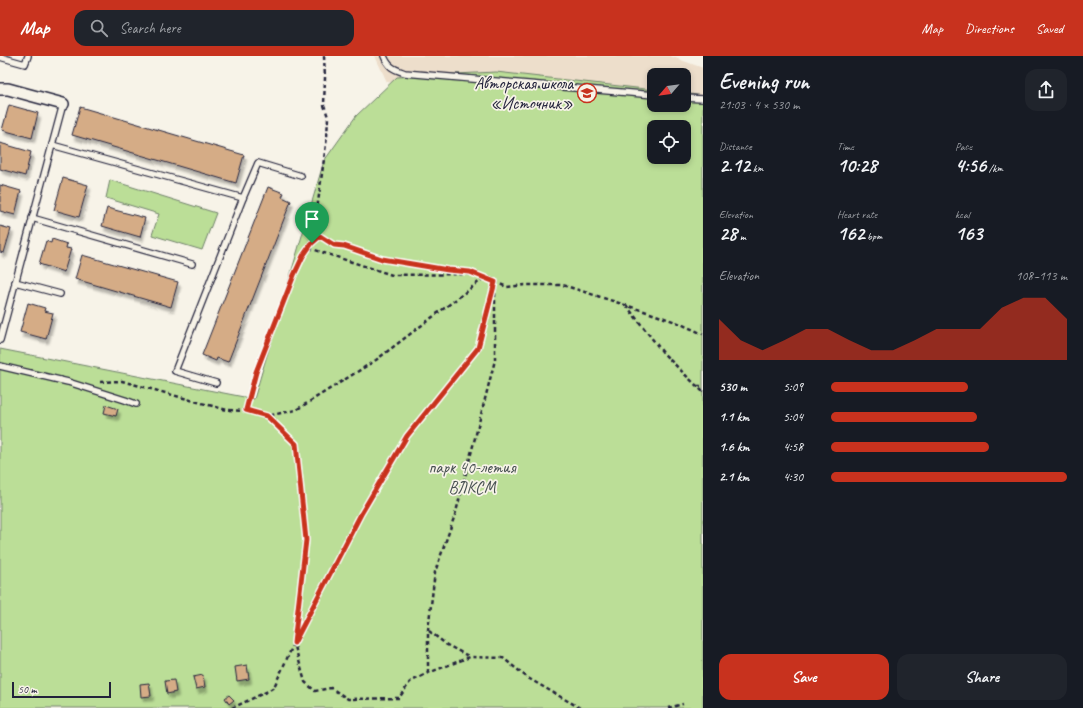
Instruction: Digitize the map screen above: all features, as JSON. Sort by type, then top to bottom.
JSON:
[{"type":"street","points":[[0,89],[8,89],[63,104]]},
{"type":"lane","points":[[0,57],[25,64],[28,56]]},
{"type":"lane","points":[[384,56],[393,68],[405,73],[647,94]]},
{"type":"lane","points":[[691,99],[703,100]]},
{"type":"lane","points":[[0,340],[63,104]]},
{"type":"lane","points":[[52,144],[243,198]]},
{"type":"lane","points":[[216,383],[175,371],[243,198],[258,163],[301,176]]},
{"type":"lane","points":[[32,218],[192,264]]},
{"type":"lane","points":[[15,282],[60,294]]},
{"type":"lane","points":[[0,366],[68,382],[136,404]]},
{"type":"path","points":[[324,56],[324,104],[328,117],[327,138],[316,217],[320,236],[334,245],[344,246],[382,259],[448,270],[470,272],[507,287],[525,285],[563,286],[626,304],[676,322],[703,334]]},
{"type":"path","points":[[246,410],[256,372],[294,275],[303,256],[312,243],[320,236]]},
{"type":"path","points":[[309,248],[392,275],[476,274]]},
{"type":"path","points":[[99,382],[122,381],[227,410],[246,410],[267,416],[296,410],[376,360],[484,278]]},
{"type":"path","points":[[428,674],[428,630],[435,572],[456,512],[495,360],[495,282]]},
{"type":"path","points":[[232,708],[274,687],[294,643],[361,514],[407,436],[478,348],[495,282]]},
{"type":"path","points":[[626,304],[664,354],[703,392]]},
{"type":"path","points":[[697,386],[703,386]]},
{"type":"path","points":[[267,416],[296,444],[306,540],[294,643],[305,682],[315,691],[331,688],[348,700],[399,698],[410,682],[470,657],[503,658],[528,678],[580,708]]},
{"type":"path","points":[[428,630],[447,645],[470,657]]},
{"type":"path","points":[[668,708],[683,704]]},
{"type":"shaded area","name":"Авторская школа «Источник»","points":[[375,56],[670,56],[703,68],[703,108],[691,106],[691,68],[647,68],[647,103],[387,82]]},
{"type":"green space","name":"парк 40-летия ВЛКСМ","points":[[496,72],[647,89],[647,112],[691,112],[691,94],[703,96],[703,708],[0,708],[0,349],[254,399],[324,161],[356,116],[397,77]]},
{"type":"green space","points":[[110,180],[216,213],[202,250],[152,235],[159,214],[106,198]]},
{"type":"building","points":[[9,105],[38,113],[32,138],[2,130]]},
{"type":"building","points":[[80,107],[244,155],[236,183],[72,135]]},
{"type":"building","points":[[0,143],[31,152],[25,176],[0,169]]},
{"type":"building","points":[[63,178],[88,185],[79,217],[54,210]]},
{"type":"building","points":[[0,185],[21,191],[15,215],[0,211]]},
{"type":"building","points":[[268,187],[284,193],[282,197],[291,201],[228,362],[217,358],[216,361],[202,355]]},
{"type":"building","points":[[107,208],[145,218],[140,237],[102,226]]},
{"type":"building","points":[[0,226],[11,229],[4,253],[0,252]]},
{"type":"building","points":[[52,239],[67,244],[66,248],[71,249],[64,272],[39,264],[46,241],[51,243]]},
{"type":"building","points":[[82,255],[178,282],[171,307],[75,279]]},
{"type":"building","points":[[28,303],[45,308],[44,311],[53,313],[46,339],[20,332]]},
{"type":"building","points":[[106,405],[118,409],[116,416],[104,413]]},
{"type":"building","points":[[247,665],[249,679],[237,681],[235,667]]},
{"type":"building","points":[[203,675],[205,687],[196,689],[193,677]]},
{"type":"building","points":[[174,680],[176,692],[167,694],[165,681]]},
{"type":"building","points":[[149,683],[151,696],[141,697],[140,684]]},
{"type":"building","points":[[229,695],[234,700],[229,704],[225,698]]},
{"type":"place","name":"Авторская школа «Источник»","points":[[587,93]]},
{"type":"route","points":[[320,236],[334,245],[344,246],[382,259],[448,270],[470,272],[495,282],[478,348],[407,436],[361,514],[294,643],[306,540],[296,444],[267,416],[246,410],[256,372],[294,275],[303,256],[312,243],[320,236]]}]
